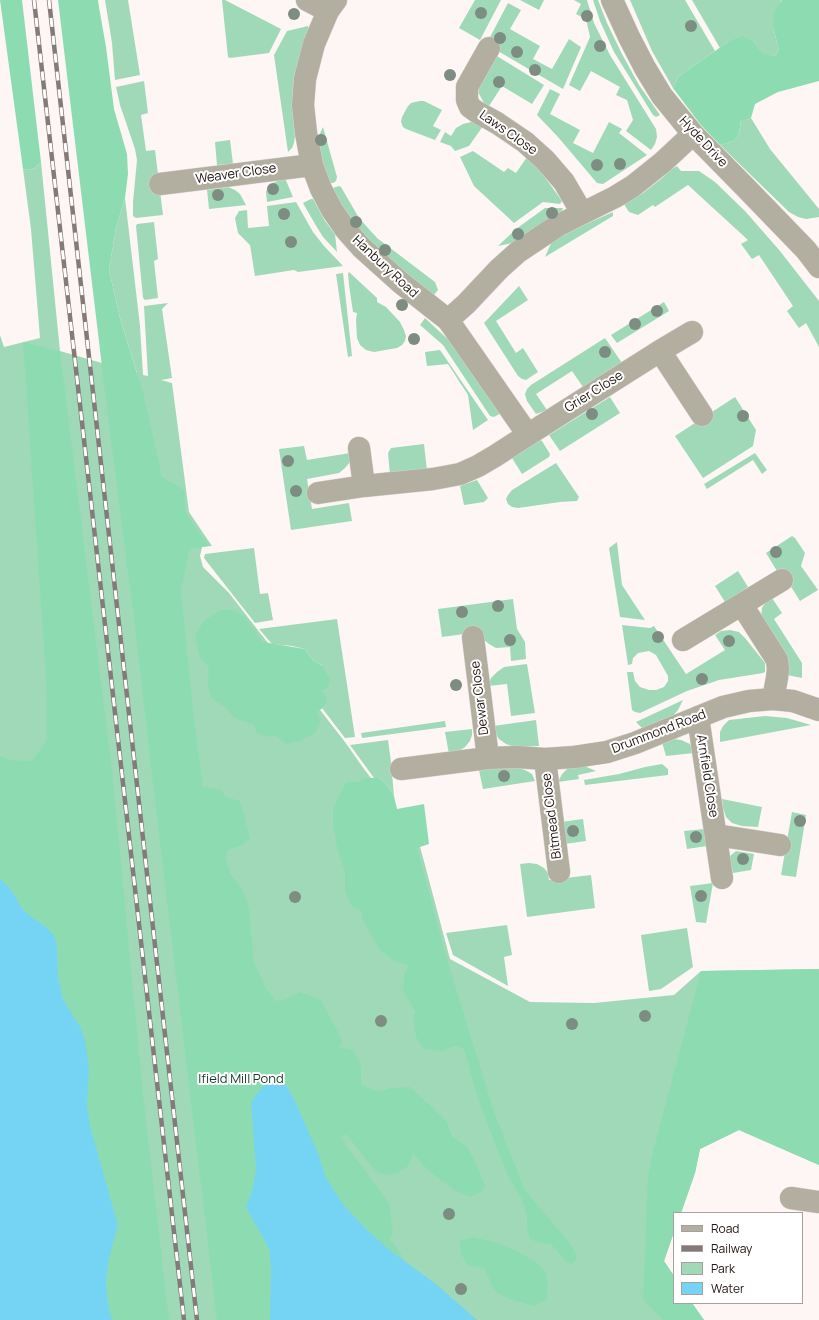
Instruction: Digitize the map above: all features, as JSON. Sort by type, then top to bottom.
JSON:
[{"type":"street","points":[[307,0],[332,5]]},
{"type":"street","name":"Hyde Drive","points":[[612,0],[629,37],[662,96],[693,134],[746,188],[815,252]]},
{"type":"street","name":"Hanbury Road","points":[[332,5],[314,44],[305,79],[303,105],[306,133],[312,164],[321,189],[332,210],[346,230],[362,248],[401,284],[448,320],[528,434]]},
{"type":"street","name":"Laws Close","points":[[488,48],[467,87],[467,100],[470,106],[525,142],[545,160],[564,182],[582,213]]},
{"type":"street","points":[[448,320],[466,304],[493,274],[518,252],[556,226],[615,197],[633,186],[663,162],[693,134]]},
{"type":"street","name":"Weaver Close","points":[[160,184],[312,164]]},
{"type":"street","name":"Grier Close","points":[[318,493],[460,474],[496,456],[528,434],[692,332]]},
{"type":"street","points":[[660,351],[702,414]]},
{"type":"street","points":[[359,448],[364,486]]},
{"type":"street","points":[[683,640],[782,580]]},
{"type":"street","points":[[742,605],[777,660],[778,669],[773,699]]},
{"type":"street","name":"Dewar Close","points":[[473,637],[488,758]]},
{"type":"street","name":"Drummond Road","points":[[401,769],[488,758],[517,757],[545,759],[574,757],[607,752],[636,743],[723,707],[749,701],[773,699],[792,702],[819,710]]},
{"type":"street","name":"Arnfield Close","points":[[698,717],[722,878]]},
{"type":"street","name":"Bitmead Close","points":[[545,759],[559,872]]},
{"type":"street","name":"Arnfield Close","points":[[716,835],[780,845]]},
{"type":"street","points":[[791,1198],[819,1202]]},
{"type":"green space","points":[[0,0],[22,0],[41,162],[35,168],[29,170],[23,169]]},
{"type":"green space","points":[[58,0],[98,0],[114,109],[127,154],[128,174],[125,198],[116,228],[109,270],[120,318],[144,396],[162,477],[184,490],[186,513],[208,546],[189,549],[181,593],[194,719],[203,787],[220,789],[226,797],[240,801],[250,839],[240,846],[228,850],[226,857],[230,873],[243,890],[249,910],[254,963],[265,986],[275,1001],[287,999],[300,992],[321,1000],[342,1040],[339,1047],[353,1050],[361,1065],[361,1084],[378,1092],[391,1088],[410,1087],[436,1111],[447,1122],[452,1136],[467,1147],[474,1159],[485,1186],[481,1192],[470,1197],[454,1190],[426,1168],[413,1154],[408,1166],[398,1173],[387,1175],[376,1172],[346,1134],[341,1138],[389,1203],[393,1233],[389,1240],[395,1245],[405,1261],[387,1248],[363,1226],[342,1203],[325,1176],[318,1153],[293,1097],[286,1085],[254,1138],[256,1168],[253,1188],[246,1206],[270,1252],[270,1320],[217,1320],[134,619]]},
{"type":"green space","points":[[105,0],[128,0],[140,75],[115,80],[112,43]]},
{"type":"green space","points":[[222,0],[225,0],[281,29],[269,53],[228,57]]},
{"type":"green space","points":[[475,0],[501,0],[480,40],[459,28]]},
{"type":"green space","points":[[520,0],[544,0],[539,10]]},
{"type":"green space","points":[[574,0],[587,0],[594,23],[610,55],[656,129],[657,137],[651,150],[626,131],[633,120],[627,100],[616,95],[620,87],[591,71],[580,91],[569,85],[590,37],[586,19],[576,14],[581,4]]},
{"type":"green space","points":[[593,0],[598,0],[622,54],[639,85],[660,115],[656,117],[653,115],[614,52],[600,21]]},
{"type":"green space","points":[[630,0],[685,0],[715,51],[679,76],[673,88],[652,51]]},
{"type":"green space","points":[[692,0],[782,0],[773,27],[779,50],[775,56],[763,55],[754,42],[728,42],[720,48]]},
{"type":"green space","points":[[782,0],[819,0],[819,81],[778,92],[755,104],[751,118],[741,120],[739,134],[734,141],[720,145],[700,124],[673,88],[679,76],[728,42],[742,36],[754,42],[763,54],[775,56],[779,50],[773,27],[774,12]]},
{"type":"green space","points":[[508,3],[521,10],[510,29],[540,46],[533,59],[552,69],[569,39],[581,47],[563,89],[491,47],[489,39]]},
{"type":"green space","points":[[308,26],[309,30],[294,121],[294,143],[288,152],[274,55],[287,31]]},
{"type":"green space","points":[[492,53],[544,85],[532,104],[502,86],[489,106],[484,103],[478,92]]},
{"type":"green space","points":[[144,81],[148,113],[141,115],[146,151],[155,150],[163,215],[136,218],[133,216],[133,202],[137,160],[116,87]]},
{"type":"green space","points":[[550,89],[560,94],[550,114],[580,130],[573,143],[593,153],[609,122],[622,129],[619,133],[647,155],[603,184],[597,183],[537,115]]},
{"type":"green space","points":[[424,101],[442,110],[433,126],[441,130],[435,140],[406,129],[403,127],[401,122],[408,106],[411,103]]},
{"type":"green space","points":[[751,118],[770,149],[819,209],[819,217],[806,219],[789,212],[720,145],[734,141],[739,134],[741,120]]},
{"type":"green space","points":[[471,122],[483,126],[469,146],[455,151],[451,146],[440,142],[445,132],[451,136],[456,128]]},
{"type":"green space","points":[[323,127],[337,177],[336,181],[333,183],[329,183],[316,142]]},
{"type":"green space","points":[[230,140],[233,164],[217,165],[215,142]]},
{"type":"green space","points":[[473,151],[504,172],[508,168],[516,173],[527,157],[539,169],[562,201],[560,204],[543,202],[514,223],[474,186],[460,157]]},
{"type":"green space","name":"Ifield Mill Pond","points":[[41,162],[60,351],[137,373],[120,318],[109,270],[116,228],[125,198],[140,326],[143,375],[148,376],[144,306],[168,303],[162,309],[172,378],[161,380],[172,383],[189,512],[212,546],[202,547],[200,556],[203,567],[229,593],[345,742],[418,839],[450,959],[530,1002],[594,1003],[674,995],[701,971],[819,969],[819,1165],[739,1130],[700,1149],[695,1173],[681,1212],[673,1212],[673,1235],[664,1261],[673,1274],[673,1304],[693,1304],[704,1320],[0,1320],[0,335],[4,347],[40,338],[31,229],[23,169],[29,170],[35,168]]},
{"type":"green space","points":[[677,166],[681,171],[699,171],[715,182],[745,211],[780,251],[819,301],[819,347],[806,323],[799,328],[787,311],[793,306],[759,255],[752,259],[741,244],[748,240],[688,185],[655,207],[653,205],[638,215],[629,212],[624,204],[643,193],[670,170]]},
{"type":"green space","points":[[285,178],[293,197],[267,202],[266,192],[268,187]]},
{"type":"green space","points":[[339,186],[359,218],[377,238],[435,282],[438,290],[434,295],[429,294],[368,242],[332,191],[333,188]]},
{"type":"green space","points":[[228,187],[240,194],[246,205],[209,209],[207,190]]},
{"type":"green space","points":[[313,199],[325,221],[335,234],[337,252],[323,237],[303,203]]},
{"type":"green space","points":[[296,202],[313,232],[343,266],[298,272],[294,270],[255,276],[250,245],[238,233],[235,218],[239,211],[247,210],[248,228],[269,226],[267,206]]},
{"type":"green space","points":[[545,208],[563,208],[560,216],[517,242],[498,246],[516,229]]},
{"type":"green space","points":[[613,212],[613,216],[545,257],[552,241],[566,233]]},
{"type":"green space","points":[[154,222],[158,259],[154,261],[158,298],[145,300],[143,298],[136,226],[137,224]]},
{"type":"green space","points":[[349,272],[377,298],[377,302],[386,307],[400,322],[406,336],[402,345],[397,348],[374,352],[366,350],[360,345],[357,338],[357,313],[353,312],[349,285]]},
{"type":"green space","points":[[343,273],[352,356],[348,357],[336,274]]},
{"type":"green space","points":[[519,286],[528,300],[496,321],[516,353],[523,348],[538,372],[526,380],[518,376],[484,323]]},
{"type":"green space","points":[[664,302],[669,311],[617,343],[611,335]]},
{"type":"green space","points":[[425,318],[455,346],[501,413],[494,417],[490,416],[443,345],[420,325]]},
{"type":"green space","points":[[605,338],[622,363],[583,387],[572,371],[536,394],[547,410],[536,414],[527,401],[525,394],[527,389]]},
{"type":"green space","points":[[23,342],[60,351],[113,779],[143,1094],[169,1320],[112,1320],[108,1305],[106,1282],[109,1258],[118,1225],[90,1126],[81,1028],[63,999],[58,977],[57,947],[33,918],[22,909],[12,891],[0,878],[0,756],[10,760],[32,761],[47,740],[46,678]]},
{"type":"green space","points":[[440,350],[488,420],[473,430],[468,395],[448,364],[427,366],[425,352]]},
{"type":"green space","points":[[610,397],[620,413],[560,451],[549,435]]},
{"type":"green space","points":[[735,397],[756,430],[753,446],[703,478],[675,436]]},
{"type":"green space","points":[[539,439],[542,441],[550,454],[549,457],[522,474],[512,458]]},
{"type":"green space","points":[[424,444],[427,471],[390,475],[388,453],[391,448]]},
{"type":"green space","points":[[304,446],[307,460],[350,453],[350,462],[339,473],[307,479],[312,509],[349,503],[352,521],[291,530],[279,449]]},
{"type":"green space","points":[[755,453],[767,470],[762,474],[753,460],[707,489],[704,484]]},
{"type":"green space","points":[[556,463],[579,497],[577,501],[518,508],[512,507],[508,504],[506,499],[512,490]]},
{"type":"green space","points":[[477,480],[488,498],[484,502],[464,505],[460,486]]},
{"type":"green space","points":[[792,536],[805,553],[801,566],[818,590],[800,601],[780,569],[777,571],[766,553]]},
{"type":"green space","points":[[617,542],[622,585],[645,620],[620,617],[609,548]]},
{"type":"green space","points":[[254,548],[260,594],[268,593],[273,620],[255,623],[204,558],[205,554]]},
{"type":"green space","points":[[738,571],[748,587],[725,602],[715,586]]},
{"type":"green space","points":[[772,598],[782,613],[774,619],[802,663],[802,678],[787,675],[761,617],[762,608],[765,603]]},
{"type":"green space","points":[[513,599],[517,629],[525,642],[526,659],[511,661],[510,647],[496,648],[483,639],[479,632],[442,637],[438,609]]},
{"type":"green space","points":[[223,610],[233,610],[244,616],[263,642],[305,649],[313,660],[323,666],[330,680],[328,688],[322,690],[327,698],[324,707],[317,712],[320,723],[315,733],[300,741],[286,744],[275,735],[267,737],[257,733],[254,725],[235,718],[226,708],[211,698],[208,685],[209,667],[200,658],[195,636],[203,622],[215,613]]},
{"type":"green space","points":[[337,619],[355,737],[345,738],[322,708],[324,707],[322,690],[323,666],[313,660],[305,649],[272,644],[259,629]]},
{"type":"green space","points":[[622,625],[650,628],[654,626],[686,674],[725,650],[715,635],[721,631],[730,630],[739,632],[765,663],[765,672],[719,680],[687,691],[640,713],[635,712],[632,710],[627,672],[633,672],[635,681],[640,687],[649,690],[656,690],[664,687],[668,681],[668,676],[656,655],[649,651],[638,653],[633,658],[632,664],[628,665]]},
{"type":"green space","points":[[527,664],[535,713],[511,716],[507,684],[488,686],[491,678],[504,667]]},
{"type":"green space","points":[[683,700],[673,716],[643,729],[636,722]]},
{"type":"green space","points":[[765,716],[787,718],[811,725],[720,742],[720,732],[729,720]]},
{"type":"green space","points":[[536,720],[539,746],[515,747],[506,744],[499,739],[493,726]]},
{"type":"green space","points":[[445,721],[446,727],[362,738],[361,733]]},
{"type":"green space","points":[[472,729],[470,741],[465,747],[459,751],[449,754],[445,732]]},
{"type":"green space","points":[[674,739],[690,744],[694,753],[666,756],[662,742]]},
{"type":"green space","points":[[388,740],[394,796],[388,786],[379,778],[374,778],[350,745]]},
{"type":"green space","points":[[662,764],[668,769],[668,775],[585,785],[584,780]]},
{"type":"green space","points":[[582,765],[596,771],[578,775],[579,779],[558,782],[562,774],[568,768]]},
{"type":"green space","points":[[515,767],[525,770],[532,774],[535,781],[483,789],[479,770]]},
{"type":"green space","points":[[366,778],[379,778],[388,786],[394,796],[397,809],[424,804],[429,844],[417,848],[446,956],[494,1112],[525,1190],[571,1245],[576,1254],[576,1260],[572,1264],[565,1261],[551,1244],[540,1243],[530,1239],[527,1228],[527,1216],[522,1199],[507,1174],[478,1099],[464,1049],[455,1046],[443,1051],[424,1049],[416,1037],[413,1017],[416,1012],[403,991],[404,975],[409,966],[394,961],[380,950],[362,919],[362,912],[351,905],[345,891],[345,872],[338,851],[333,826],[333,808],[346,782],[359,782]]},
{"type":"green space","points":[[722,799],[762,807],[758,827],[742,826],[732,823],[726,817]]},
{"type":"green space","points":[[792,812],[806,815],[796,877],[781,875]]},
{"type":"green space","points":[[583,819],[586,841],[564,844],[561,822]]},
{"type":"green space","points":[[704,829],[707,846],[687,849],[684,831]]},
{"type":"green space","points":[[736,851],[754,854],[751,870],[733,873],[729,857]]},
{"type":"green space","points":[[520,864],[537,864],[544,868],[548,873],[549,880],[591,875],[595,908],[527,917]]},
{"type":"green space","points":[[713,883],[706,923],[696,922],[690,886]]},
{"type":"green space","points":[[507,925],[512,955],[504,957],[508,986],[453,955],[446,933]]},
{"type":"green space","points":[[687,928],[693,967],[661,989],[649,991],[641,935]]},
{"type":"green space","points":[[819,969],[819,1165],[739,1130],[700,1149],[695,1173],[681,1212],[673,1212],[673,1235],[664,1261],[673,1274],[673,1304],[693,1304],[704,1320],[663,1320],[643,1300],[648,1176],[651,1159],[701,971]]},
{"type":"green space","points":[[472,1237],[494,1242],[517,1251],[536,1262],[546,1272],[548,1286],[547,1299],[534,1306],[512,1300],[499,1294],[491,1285],[484,1268],[469,1266],[460,1253],[460,1241]]},
{"type":"water","points":[[0,878],[12,891],[22,909],[47,928],[55,937],[57,947],[58,977],[63,999],[81,1028],[85,1041],[89,1068],[87,1106],[90,1126],[118,1225],[109,1258],[106,1282],[108,1305],[112,1320],[0,1320]]},
{"type":"water","points":[[275,1077],[286,1085],[293,1097],[318,1153],[325,1176],[342,1203],[363,1226],[387,1248],[437,1285],[477,1320],[270,1320],[270,1252],[246,1206],[253,1188],[256,1168],[251,1102],[268,1080]]},
{"type":"railway","points":[[34,0],[184,1320]]},
{"type":"railway","points":[[49,0],[197,1320]]}]
